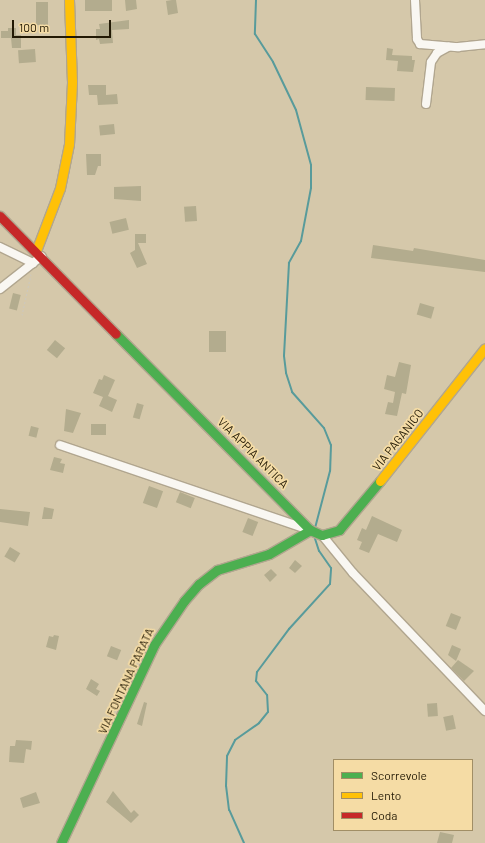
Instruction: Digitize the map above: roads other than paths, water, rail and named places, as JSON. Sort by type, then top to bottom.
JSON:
[{"type":"street","points":[[0,289],[33,263],[39,254],[60,188],[70,144],[72,82],[68,0]]},
{"type":"street","points":[[416,0],[418,42],[424,46],[448,47],[485,44]]},
{"type":"street","points":[[426,104],[431,62],[438,53],[448,47]]},
{"type":"street","name":"VIA APPIA ANTICA","points":[[0,216],[294,512],[310,530],[322,535],[353,573],[485,711]]},
{"type":"street","points":[[0,247],[33,263]]},
{"type":"street","name":"VIA PAGANICO","points":[[322,535],[339,530],[353,516],[485,348]]},
{"type":"street","points":[[60,445],[310,530]]},
{"type":"street","points":[[288,522],[294,512]]},
{"type":"street","name":"VIA FONTANA PARATA","points":[[61,843],[103,757],[152,648],[184,601],[199,584],[215,572],[266,555],[310,530]]},
{"type":"waterway","points":[[256,0],[255,34],[273,62],[296,110],[311,165],[311,188],[301,241],[289,263],[284,356],[286,373],[292,392],[324,428],[331,445],[330,471],[315,528]]},
{"type":"waterway","points":[[244,843],[229,810],[226,786],[227,756],[235,740],[259,723],[268,712],[267,695],[256,681],[257,672],[289,629],[330,584],[331,568],[319,551],[314,536]]}]
